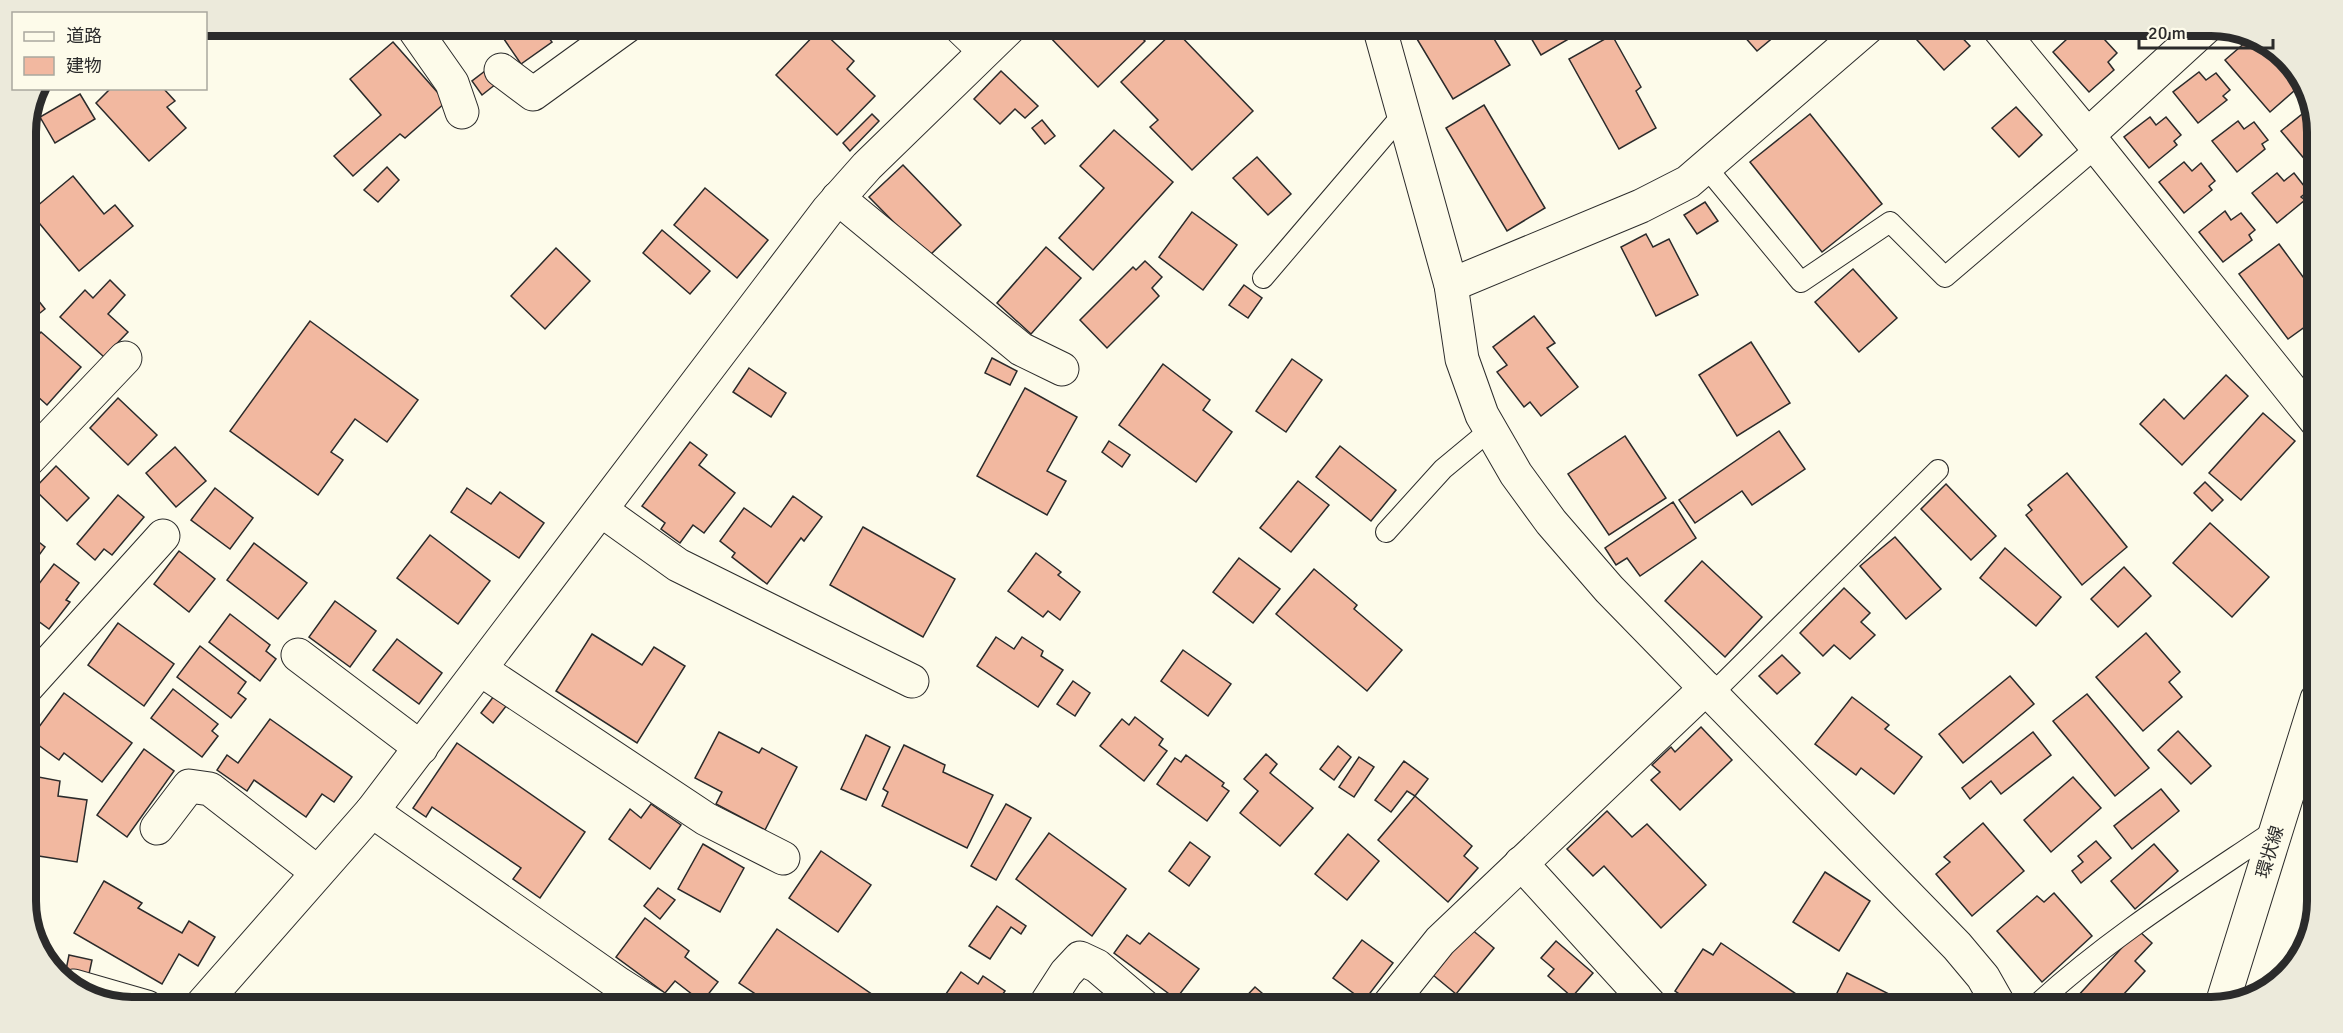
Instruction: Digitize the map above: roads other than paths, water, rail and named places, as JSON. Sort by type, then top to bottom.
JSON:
[{"type":"street","points":[[419,36],[452,83],[462,112]]},
{"type":"street","points":[[501,70],[533,94],[613,36]]},
{"type":"street","points":[[969,36],[984,50]]},
{"type":"street","points":[[210,997],[372,811],[838,198],[867,166],[1000,36]]},
{"type":"street","points":[[1382,36],[1451,285],[1462,358],[1482,415],[1516,474],[1551,522],[1609,589],[1957,946],[1983,977],[1994,997]]},
{"type":"street","points":[[1451,285],[1641,206],[1688,182],[1857,36]]},
{"type":"street","points":[[2005,36],[2093,141],[2307,409]]},
{"type":"street","points":[[2093,141],[2197,36]]},
{"type":"street","points":[[838,198],[1021,350],[1062,369]]},
{"type":"street","points":[[36,451],[125,358]]},
{"type":"street","points":[[601,510],[678,565],[912,681]]},
{"type":"street","points":[[36,677],[163,536]]},
{"type":"street","points":[[298,655],[421,748]]},
{"type":"street","points":[[480,669],[706,819],[783,858]]},
{"type":"street","points":[[1396,997],[1440,941],[1521,863],[1709,691]]},
{"type":"street","name":"環状線","points":[[2225,996],[2307,734]]},
{"type":"street","points":[[157,828],[189,786],[210,789],[318,873]]},
{"type":"street","points":[[372,811],[612,996]]},
{"type":"street","points":[[1521,863],[1640,997]]},
{"type":"street","points":[[1051,997],[1066,973],[1080,958],[1097,966],[1132,997]]},
{"type":"lane","points":[[1263,278],[1404,114]]},
{"type":"lane","points":[[1706,167],[1801,282],[1890,222],[1945,277],[2093,141]]},
{"type":"lane","points":[[1386,532],[1443,469],[1490,430]]},
{"type":"lane","points":[[1709,691],[1938,470]]},
{"type":"lane","points":[[2046,997],[2090,957],[2277,829]]}]
